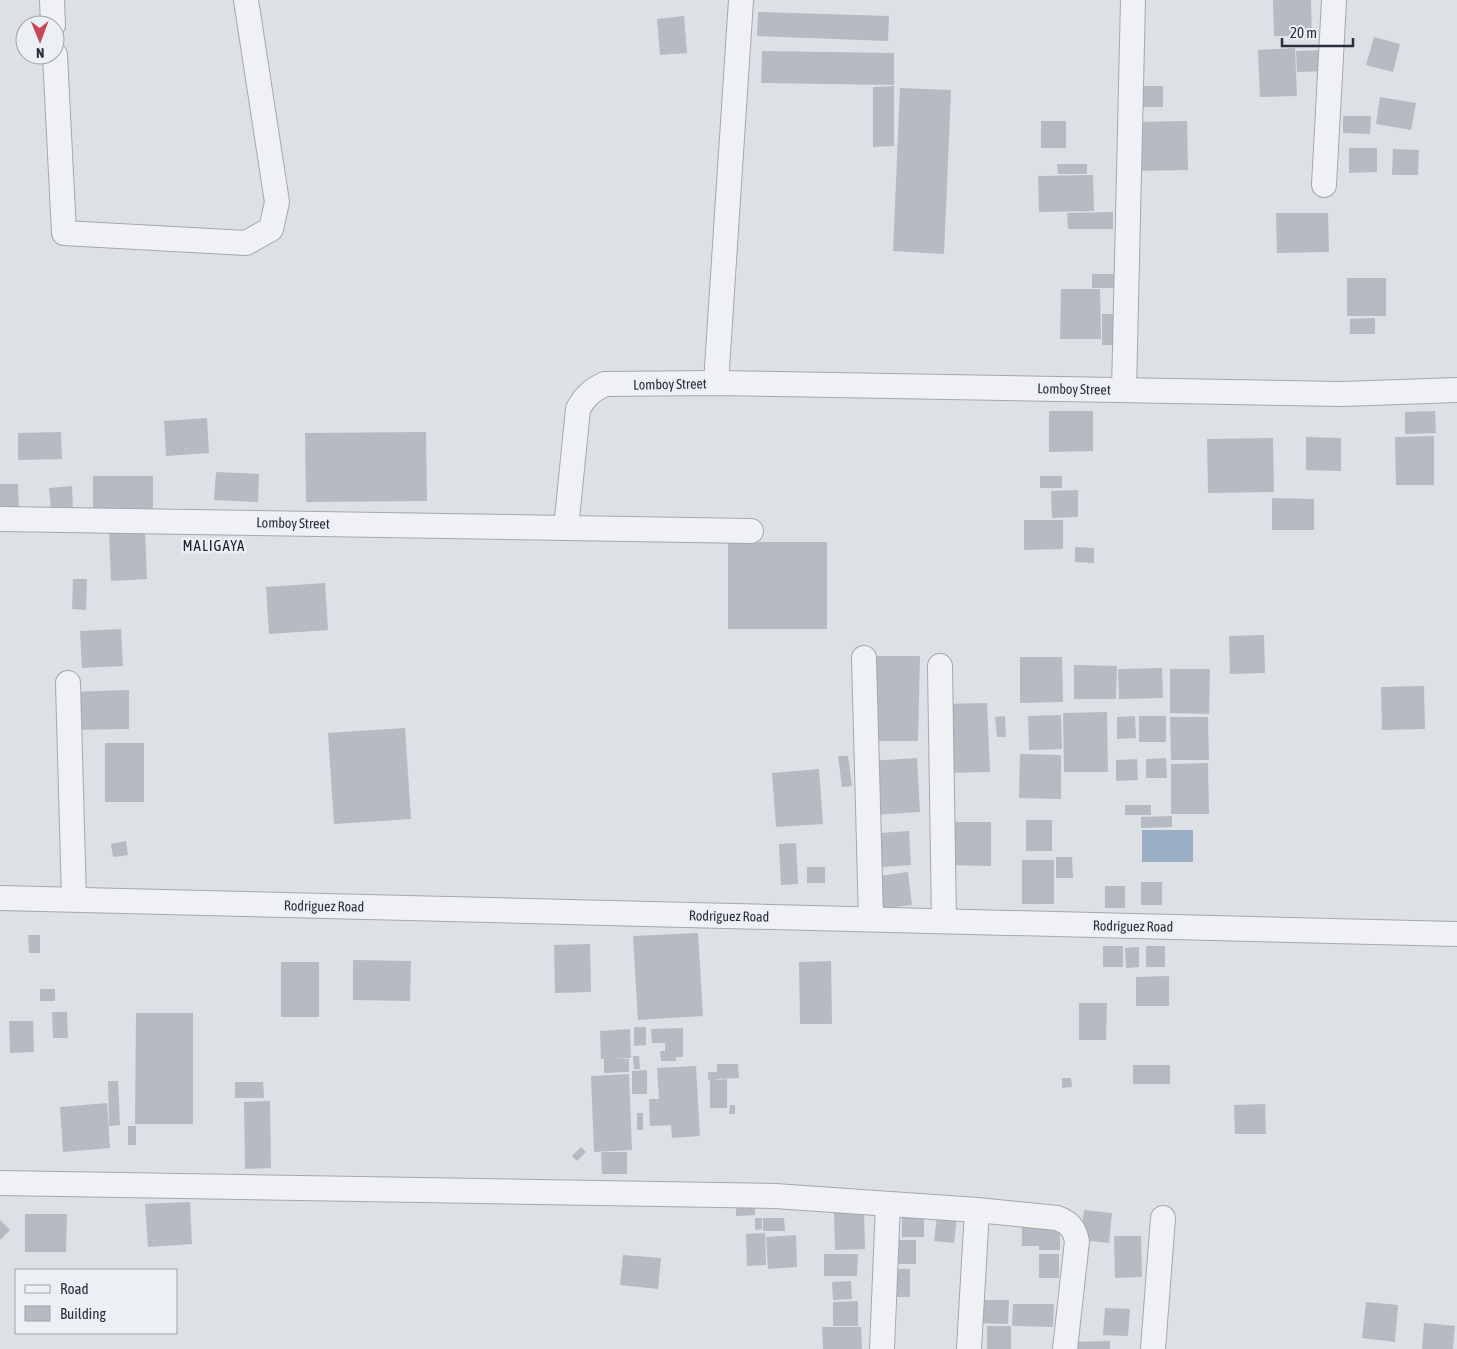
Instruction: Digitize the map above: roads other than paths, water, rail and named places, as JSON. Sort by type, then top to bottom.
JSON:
[{"type":"street","points":[[52,0],[53,15]]},
{"type":"street","points":[[56,65],[64,233],[246,243],[270,229],[277,202],[246,0]]},
{"type":"street","points":[[716,383],[741,0]]},
{"type":"street","points":[[1124,390],[1133,0]]},
{"type":"street","points":[[1324,185],[1334,0]]},
{"type":"street","name":"Lomboy Street","points":[[0,519],[566,528],[578,409],[585,397],[605,384],[716,383],[1342,394],[1457,390]]},
{"type":"street","points":[[566,528],[751,532]]},
{"type":"street","points":[[864,658],[871,919]]},
{"type":"street","points":[[940,666],[944,921]]},
{"type":"street","points":[[68,683],[74,899]]},
{"type":"street","name":"Rodriguez Road","points":[[0,898],[1457,934]]},
{"type":"street","points":[[0,1183],[774,1196],[977,1210],[1057,1218],[1069,1223],[1074,1230],[1077,1241],[1065,1349]]},
{"type":"street","points":[[882,1349],[888,1204]]},
{"type":"street","points":[[969,1349],[977,1210]]},
{"type":"street","points":[[1153,1349],[1163,1218]]},
{"type":"water","points":[[1142,830],[1193,830],[1193,862],[1142,862]]},
{"type":"district","name":"MALIGAYA","points":[[214,546]]}]
